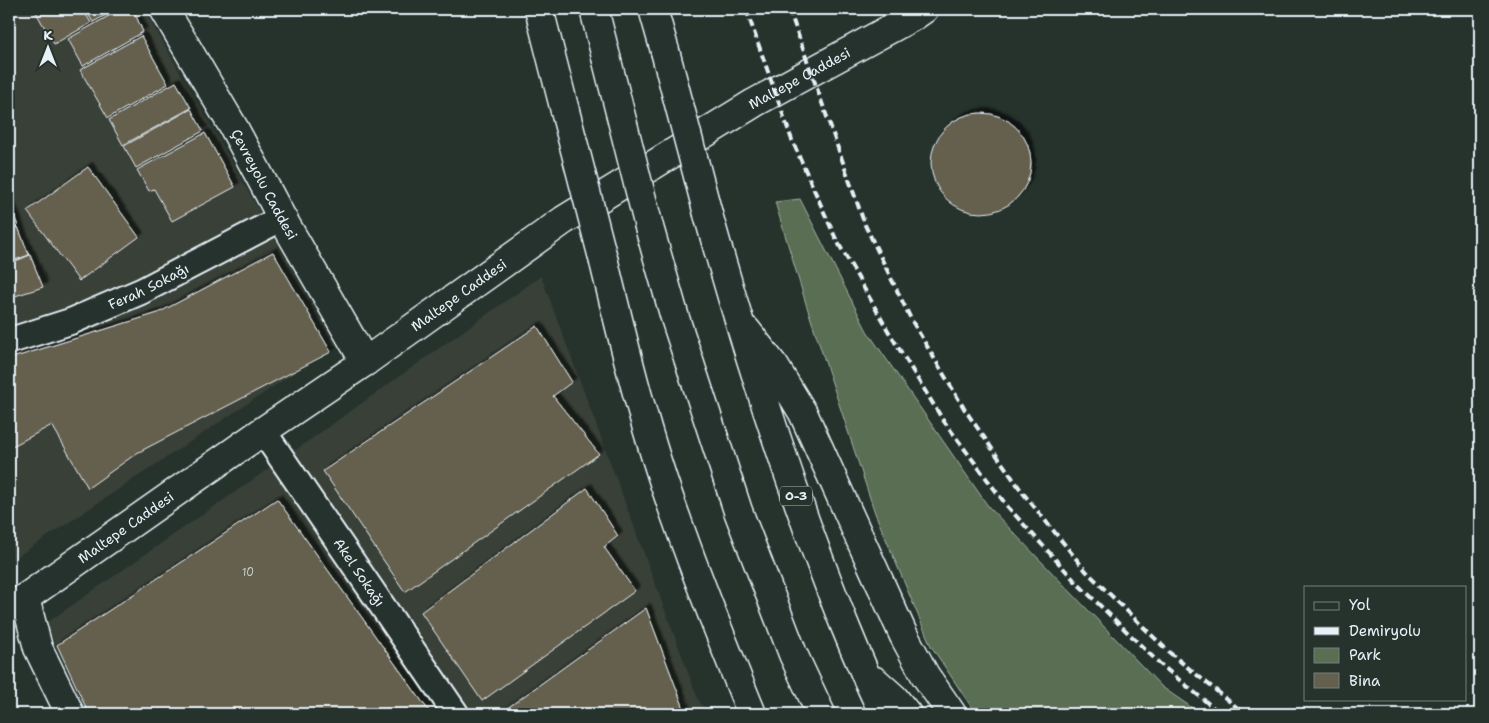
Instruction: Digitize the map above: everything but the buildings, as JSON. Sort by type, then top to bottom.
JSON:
[{"type":"main road","name":"Çevreyolu Caddesi","points":[[164,9],[234,128],[282,218],[365,362]]},
{"type":"main road","points":[[539,9],[622,339],[652,445],[676,520],[752,714]]},
{"type":"main road","points":[[594,9],[674,318],[738,511],[793,654],[821,714]]},
{"type":"main road","name":"O-3","points":[[653,9],[737,318],[780,451],[837,606],[863,670],[884,714]]},
{"type":"main road","name":"Maltepe Caddesi","points":[[17,603],[365,362],[564,220],[754,103],[924,9]]},
{"type":"main road","points":[[737,318],[775,367],[803,413],[904,636],[925,675],[952,714]]},
{"type":"main road","points":[[17,603],[70,714]]},
{"type":"main road","points":[[863,670],[894,698],[907,714]]},
{"type":"street","name":"Ferah Sokağı","points":[[9,341],[72,320],[142,291],[282,218]]},
{"type":"street","name":"Akel Sokağı","points":[[263,431],[456,714]]},
{"type":"shaded area","points":[[9,9],[144,9],[336,345],[9,562]]},
{"type":"shaded area","points":[[541,276],[698,699],[707,714],[90,714],[45,624]]},
{"type":"green space","points":[[800,199],[867,331],[988,506],[1162,687],[1201,714],[976,714],[931,646],[875,513],[807,307],[775,202]]},
{"type":"railway","points":[[746,9],[792,140],[836,239],[890,334],[943,420],[1007,506],[1075,581],[1160,664],[1221,714]]},
{"type":"railway","points":[[789,9],[865,225],[912,321],[965,410],[1023,493],[1086,571],[1170,653],[1245,714]]}]
